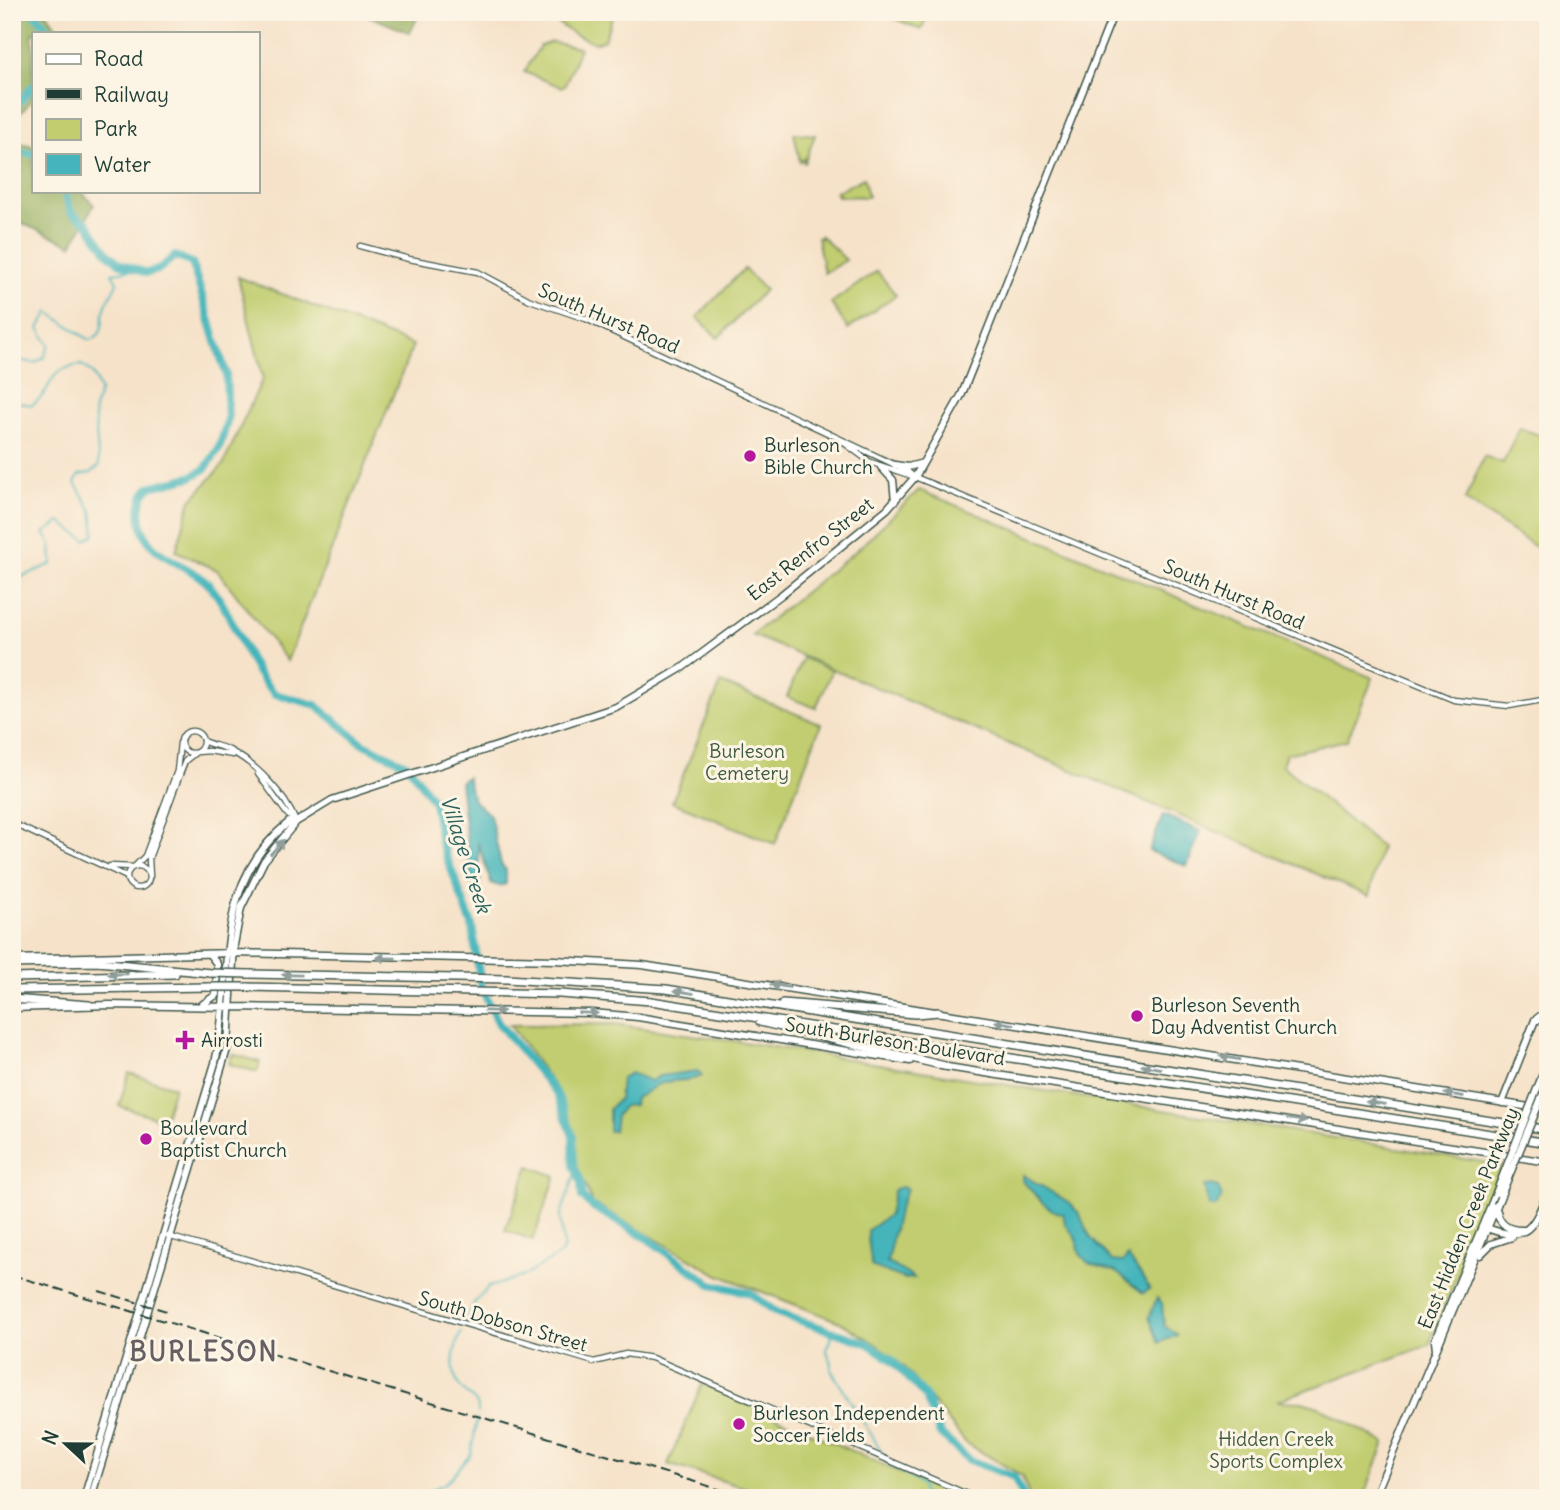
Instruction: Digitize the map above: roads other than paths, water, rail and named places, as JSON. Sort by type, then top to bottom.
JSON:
[{"type":"highway","points":[[12,964],[98,962],[211,974]]},
{"type":"highway","points":[[12,978],[249,974],[508,979],[635,985],[1548,1130]]},
{"type":"highway","points":[[12,990],[210,986],[461,991],[623,998],[1548,1143]]},
{"type":"highway","points":[[12,999],[89,1005]]},
{"type":"highway","points":[[732,999],[915,1014],[939,1012]]},
{"type":"highway","points":[[725,1012],[945,1066]]},
{"type":"main road","name":"East Renfro Street","points":[[229,953],[236,900],[248,872],[284,827],[332,800],[605,711],[650,688],[781,595],[895,500],[925,462],[962,394],[1114,12]]},
{"type":"main road","points":[[895,465],[908,467],[925,462]]},
{"type":"main road","points":[[881,467],[893,480],[895,500]]},
{"type":"main road","name":"East Renfro Street","points":[[229,953],[241,908],[264,861],[296,822]]},
{"type":"main road","points":[[241,908],[250,876],[248,872]]},
{"type":"main road","points":[[84,1498],[139,1313],[228,1046],[229,953]]},
{"type":"main road","name":"South Burleson Boulevard","points":[[12,959],[229,953],[642,965],[1548,1111]]},
{"type":"main road","points":[[198,1006],[212,1001],[216,995],[217,964],[208,954]]},
{"type":"main road","name":"South Burleson Boulevard","points":[[12,1008],[89,1005],[228,1006],[638,1017],[1548,1162]]},
{"type":"main road","points":[[1502,1103],[1536,1020],[1548,1015]]},
{"type":"main road","name":"East Hidden Creek Parkway","points":[[1495,1204],[1548,1061]]},
{"type":"main road","name":"East Hidden Creek Parkway","points":[[1436,1349],[1435,1340],[1548,1082]]},
{"type":"main road","points":[[1472,1269],[1491,1244],[1529,1229],[1548,1191]]},
{"type":"main road","points":[[1495,1204],[1499,1219],[1506,1227],[1529,1229]]},
{"type":"main road","points":[[1485,1227],[1502,1234],[1519,1235]]},
{"type":"main road","name":"East Hidden Creek Parkway","points":[[1374,1498],[1472,1269],[1485,1227]]},
{"type":"main road","points":[[91,1498],[166,1236]]},
{"type":"street","name":"South Hurst Road","points":[[360,246],[409,259],[478,272],[530,300],[586,319],[726,383],[915,477]]},
{"type":"street","name":"South Hurst Road","points":[[840,440],[861,457],[881,467],[915,477],[1454,700],[1509,706],[1548,699]]},
{"type":"street","points":[[127,877],[145,856],[177,771],[182,735],[192,730],[200,733],[203,741],[237,756],[258,773],[291,810],[296,822]]},
{"type":"street","points":[[12,823],[107,865],[127,877],[129,884],[138,889],[148,883],[149,858],[185,761],[203,741]]},
{"type":"street","points":[[180,743],[186,752],[209,751],[237,756]]},
{"type":"street","points":[[107,865],[144,867],[149,876]]},
{"type":"street","name":"South Dobson Street","points":[[166,1236],[594,1362],[626,1354],[652,1358],[976,1498]]},
{"type":"water","points":[[467,777],[473,800],[490,815],[501,864],[506,870],[506,884],[499,886],[491,883],[478,842],[480,886],[475,889],[472,883],[460,782]]},
{"type":"water","points":[[1163,815],[1201,831],[1187,866],[1149,851]]},
{"type":"water","points":[[698,1071],[702,1076],[660,1084],[635,1098],[634,1105],[624,1106],[616,1116],[614,1131],[609,1131],[609,1109],[619,1099],[621,1078],[631,1073],[651,1081],[659,1076]]},
{"type":"water","points":[[1023,1175],[1070,1203],[1080,1215],[1090,1237],[1112,1261],[1123,1262],[1128,1256],[1150,1289],[1143,1293],[1116,1272],[1088,1263],[1080,1254],[1076,1238],[1065,1223],[1063,1214],[1041,1201],[1023,1181]]},
{"type":"water","points":[[1204,1186],[1218,1187],[1222,1197],[1216,1207],[1209,1206]]},
{"type":"water","points":[[894,1189],[907,1189],[898,1211],[887,1262],[914,1278],[905,1279],[871,1266],[868,1234],[868,1230],[889,1215]]},
{"type":"water","points":[[1157,1298],[1162,1303],[1164,1325],[1177,1335],[1159,1343],[1149,1317]]},
{"type":"waterway","name":"Village Creek","points":[[32,12],[44,23],[48,32]]},
{"type":"waterway","name":"Village Creek","points":[[12,110],[32,87]]},
{"type":"waterway","name":"Village Creek","points":[[12,150],[32,154]]},
{"type":"waterway","name":"Village Creek","points":[[64,192],[71,212],[87,223],[108,253],[119,263],[146,273],[158,270],[175,256],[192,263],[226,374],[228,419],[219,448],[205,469],[191,477],[150,487],[143,497],[140,511],[141,525],[146,537],[159,552],[196,574],[211,587],[220,599],[256,670],[275,694],[316,705],[362,743],[408,765],[434,802],[441,842],[472,925],[481,987],[499,1024],[557,1094],[573,1136],[574,1166],[581,1181],[582,1197],[593,1207],[644,1236],[711,1284],[750,1293],[777,1313],[867,1343],[892,1360],[926,1397],[940,1434],[969,1460],[1014,1477],[1024,1498]]},
{"type":"waterway","points":[[12,377],[20,360],[34,363],[44,358],[49,345],[39,328],[49,312],[89,340],[95,338],[101,331],[106,305],[117,282],[112,273],[133,270]]},
{"type":"waterway","points":[[12,392],[17,402],[32,405],[40,399],[55,375],[69,367],[82,365],[93,374],[100,391],[94,409],[99,466],[91,473],[79,475],[75,483],[92,511],[95,534],[86,540],[60,522],[44,533],[51,544],[52,564],[17,579]]},
{"type":"waterway","points":[[467,1319],[474,1303],[489,1287],[524,1276],[561,1254],[564,1247],[560,1217],[576,1171]]},
{"type":"waterway","points":[[827,1329],[832,1338],[826,1349],[832,1363],[831,1370],[882,1452]]},
{"type":"waterway","points":[[461,1332],[455,1348],[454,1373],[461,1388],[476,1403],[478,1413]]},
{"type":"waterway","points":[[381,1498],[424,1494],[447,1482],[471,1454],[477,1419]]},
{"type":"waterway","points":[[886,1462],[921,1485],[924,1498]]},
{"type":"railway","points":[[12,1275],[748,1498]]},
{"type":"railway","points":[[99,1291],[170,1312]]},
{"type":"place","name":"Burleson Bible Church","points":[[750,456]]},
{"type":"place","name":"Burleson Seventh Day Adventist Church","points":[[1137,1016]]},
{"type":"place","name":"Airrosti","points":[[185,1040]]},
{"type":"place","name":"Boulevard Baptist Church","points":[[146,1139]]},
{"type":"place","name":"Burleson Independent Soccer Fields","points":[[739,1424]]},
{"type":"district","name":"BURLESON","points":[[204,1351]]},
{"type":"park label","name":"Burleson Cemetery","points":[[747,762]]},
{"type":"park label","name":"Hidden Creek Sports Complex","points":[[1276,1450]]}]
